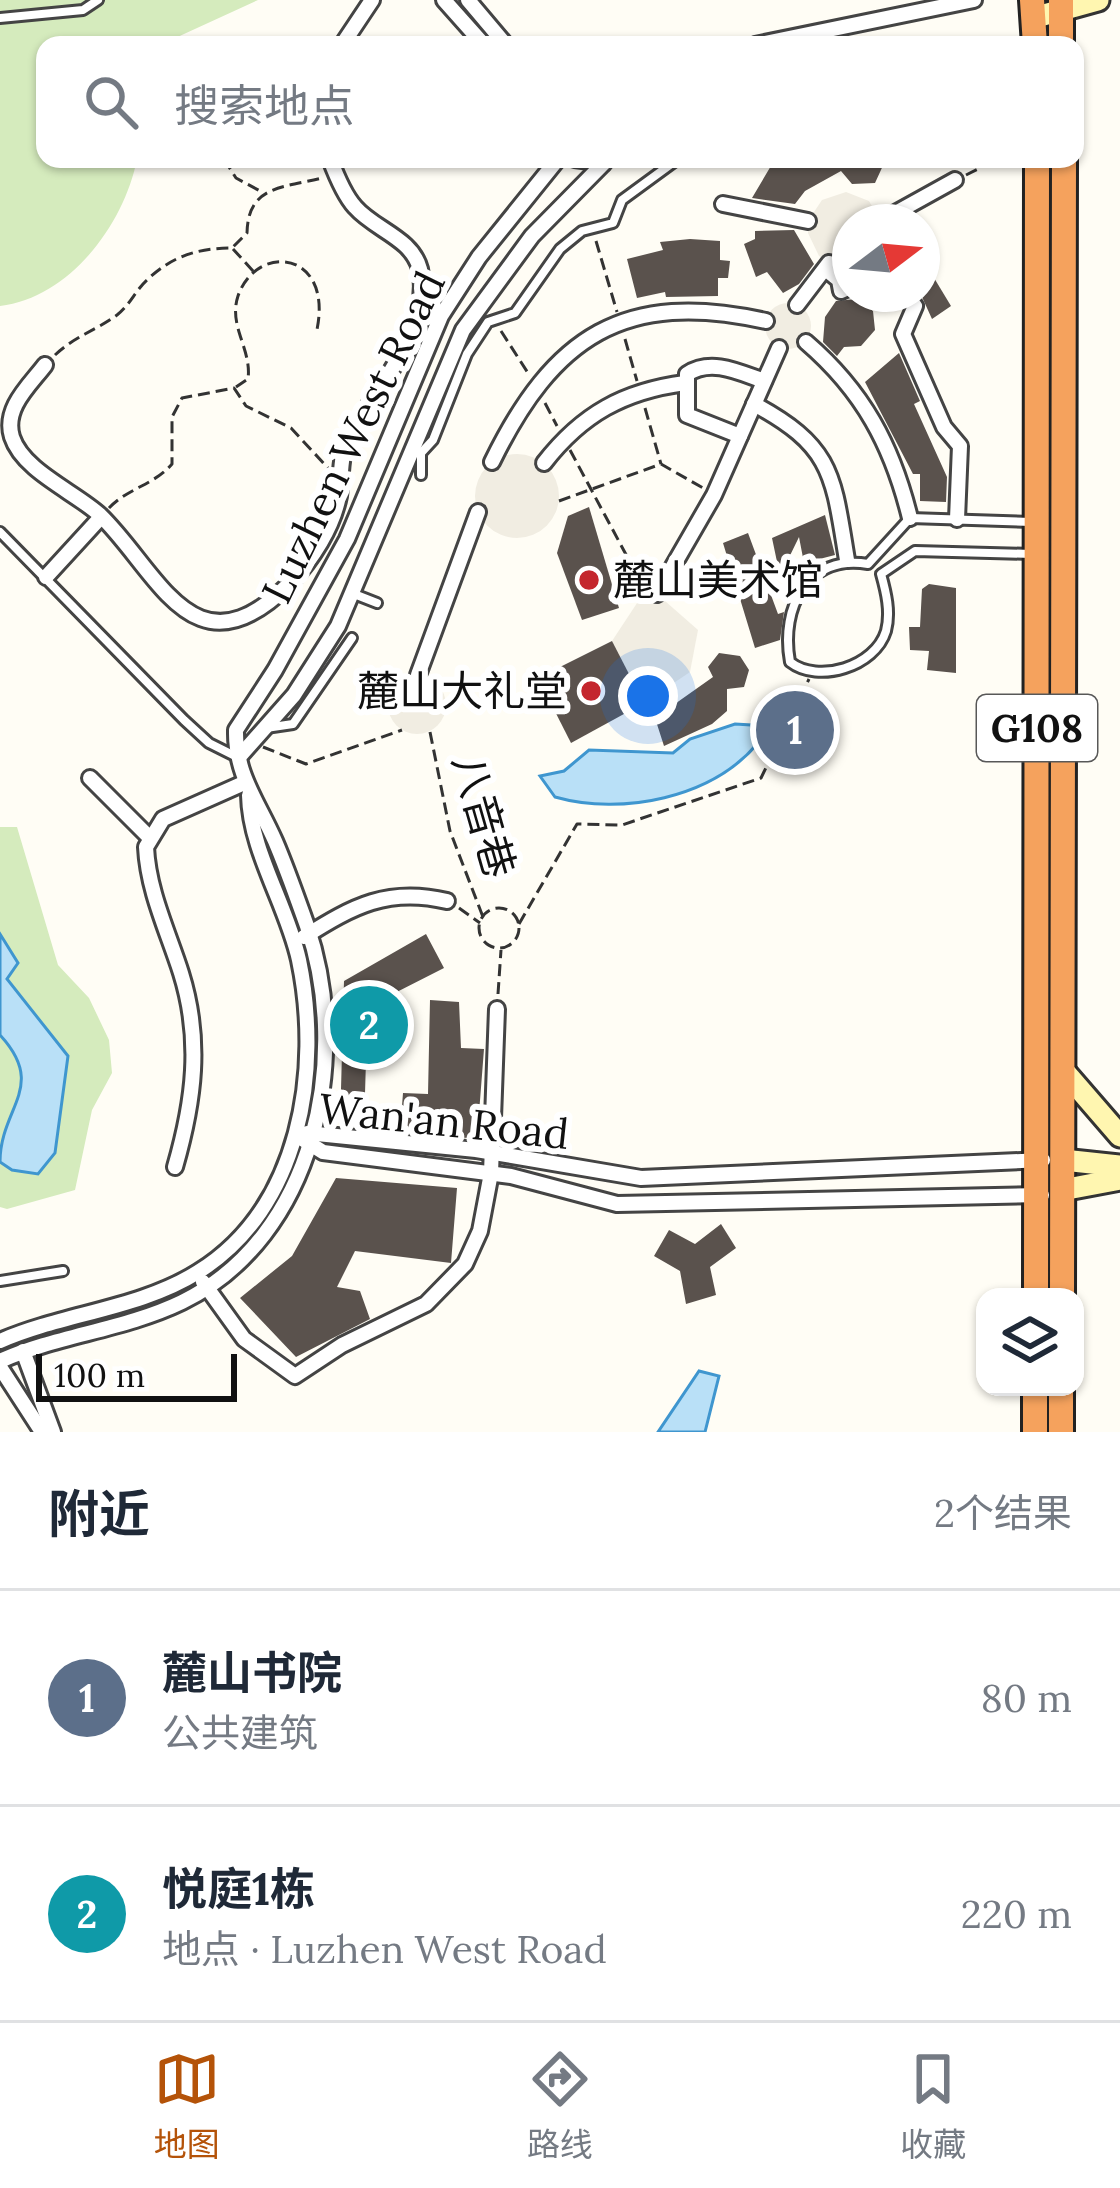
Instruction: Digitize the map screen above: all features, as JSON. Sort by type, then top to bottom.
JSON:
[{"type":"highway","points":[[1061,5],[1061,36]]},
{"type":"highway","name":"G108","points":[[1036,1288],[1037,168]]},
{"type":"highway","name":"G108","points":[[1062,1288],[1064,168]]},
{"type":"highway","points":[[1035,1432],[1036,1396]]},
{"type":"highway","points":[[1061,1396],[1061,1432]]},
{"type":"street","points":[[348,36],[373,0]]},
{"type":"street","points":[[444,0],[476,36]]},
{"type":"street","points":[[468,0],[498,36]]},
{"type":"street","points":[[799,36],[974,0]]},
{"type":"street","points":[[1033,9],[1098,0]]},
{"type":"street","points":[[45,365],[15,403],[12,437],[24,456],[101,517],[164,596],[190,615],[214,621],[264,605],[292,581],[335,513],[348,438],[400,350],[421,299],[422,278],[408,246],[355,207],[334,168]]},
{"type":"street","name":"Luzhen West Road","points":[[238,757],[236,730],[242,716],[275,670],[347,539],[440,316],[478,256],[551,168]]},
{"type":"street","points":[[0,1341],[149,1294],[199,1272],[250,1227],[286,1167],[296,1135],[307,1040],[294,942],[254,832],[238,757],[311,670],[354,594],[438,379],[463,330],[519,250],[600,168]]},
{"type":"street","points":[[912,204],[955,180]]},
{"type":"street","points":[[723,204],[808,221]]},
{"type":"street","points":[[797,305],[829,267],[832,273]]},
{"type":"street","points":[[492,461],[535,385],[578,343],[620,322],[679,312],[766,321]]},
{"type":"street","points":[[912,312],[903,334],[944,427],[960,446],[957,520]]},
{"type":"street","points":[[806,342],[854,387],[873,414],[910,518]]},
{"type":"street","points":[[651,592],[715,495],[778,348]]},
{"type":"street","points":[[544,464],[564,438],[606,404],[639,389],[685,383],[700,366],[764,381]]},
{"type":"street","points":[[685,383],[687,416],[740,436]]},
{"type":"street","points":[[754,404],[796,427],[821,455],[834,486],[847,560]]},
{"type":"street","points":[[418,675],[478,512]]},
{"type":"street","points":[[46,577],[101,517]]},
{"type":"street","points":[[90,778],[148,836]]},
{"type":"street","points":[[175,1167],[191,1111],[195,1042],[191,1008],[147,862],[148,836],[164,819],[246,789]]},
{"type":"street","points":[[42,1432],[0,1364],[23,1351],[156,1314],[207,1289],[261,1243],[312,1139],[323,1044],[309,933],[274,840],[246,789]]},
{"type":"street","points":[[294,942],[376,897],[421,894],[447,901]]},
{"type":"street","points":[[199,1272],[244,1339],[281,1370],[301,1375],[342,1345],[412,1312],[454,1280],[480,1231],[491,1173],[497,1009]]},
{"type":"street","points":[[1063,1070],[1120,1136]]},
{"type":"street","name":"Wan'an Road","points":[[296,1135],[491,1173],[617,1204],[1036,1197],[1063,1190]]},
{"type":"street","name":"Wan'an Road","points":[[312,1139],[492,1154],[640,1178],[1063,1160]]},
{"type":"street","points":[[1063,1160],[1120,1166]]},
{"type":"street","points":[[1063,1190],[1120,1179]]},
{"type":"street","points":[[23,1351],[53,1432]]},
{"type":"lane","points":[[0,18],[83,10],[98,0]]},
{"type":"lane","points":[[421,475],[421,453],[434,440],[467,354],[494,319],[515,313],[560,249],[592,227],[613,223],[622,200],[666,168]]},
{"type":"lane","points":[[1038,522],[910,518],[868,564],[847,560],[818,570],[801,590],[788,645],[790,662],[805,673],[867,659],[886,633],[888,598],[881,574],[915,551],[1038,554]]},
{"type":"lane","points":[[0,532],[184,720],[209,743],[238,757]]},
{"type":"lane","points":[[354,594],[377,603]]},
{"type":"lane","points":[[265,728],[293,724],[352,638]]},
{"type":"lane","points":[[0,1280],[63,1271]]},
{"type":"path","points":[[230,168],[236,178],[263,193]]},
{"type":"path","points":[[45,365],[77,333],[127,308],[145,282],[173,260],[201,248],[232,248],[247,233],[247,211],[263,193],[330,168]]},
{"type":"path","points":[[592,227],[661,464],[715,495]]},
{"type":"path","points":[[232,248],[254,272]]},
{"type":"path","points":[[101,517],[122,494],[159,478],[172,464],[172,418],[182,398],[234,388],[248,379],[249,366],[233,316],[240,290],[254,272],[278,262],[302,266],[315,280],[323,304],[316,334]]},
{"type":"path","points":[[494,319],[651,592]]},
{"type":"path","points":[[234,388],[246,406],[291,428],[324,466],[341,472]]},
{"type":"path","points":[[559,501],[661,464]]},
{"type":"path","points":[[482,920],[484,941],[501,948],[513,943],[518,924],[577,824],[622,825],[760,778],[810,676]]},
{"type":"path","points":[[250,742],[306,764],[401,730]]},
{"type":"path","name":"八音巷","points":[[430,732],[450,831],[482,920]]},
{"type":"path","points":[[447,901],[482,920]]},
{"type":"path","points":[[482,920],[494,909],[506,910],[518,924]]},
{"type":"path","points":[[497,1009],[501,948]]},
{"type":"green space","points":[[0,0],[258,0],[180,36],[36,36],[36,168],[134,168],[120,209],[90,254],[49,289],[0,306]]},
{"type":"green space","points":[[0,827],[17,827],[58,965],[89,998],[109,1040],[112,1073],[92,1110],[75,1190],[7,1209],[0,1207]]},
{"type":"shaded area","points":[[846,192],[871,204],[832,204],[832,262],[819,256],[808,233],[808,221],[822,200]]},
{"type":"shaded area","points":[[788,303],[804,310],[811,326],[804,342],[788,349],[772,342],[765,326],[772,310]]},
{"type":"shaded area","points":[[517,454],[547,466],[559,496],[547,526],[517,538],[487,526],[475,496],[487,466]]},
{"type":"shaded area","points":[[645,591],[657,594],[698,630],[690,672],[644,703],[612,641]]},
{"type":"shaded area","points":[[417,676],[438,684],[446,705],[438,726],[417,734],[396,726],[388,705],[396,684]]},
{"type":"water","points":[[735,724],[751,725],[758,743],[716,777],[664,798],[637,803],[581,802],[555,797],[540,776],[564,771],[589,750],[673,753],[690,739]]},
{"type":"water","points":[[0,934],[18,963],[7,979],[68,1056],[55,1153],[38,1174],[12,1170],[0,1162],[21,1084],[14,1053],[0,1035]]},
{"type":"water","points":[[699,1371],[719,1376],[705,1432],[658,1432]]},
{"type":"building","points":[[770,168],[882,168],[875,183],[852,184],[841,171],[805,191],[795,204],[752,198]]},
{"type":"building","points":[[794,230],[814,264],[799,284],[783,293],[767,272],[756,277],[744,244],[755,239],[755,231]]},
{"type":"building","points":[[720,241],[720,260],[730,261],[728,278],[718,278],[718,296],[666,297],[665,292],[637,298],[627,259],[663,250],[660,242]]},
{"type":"building","points":[[940,288],[951,306],[932,319],[929,312],[940,312]]},
{"type":"building","points":[[832,307],[832,312],[873,312],[875,330],[861,346],[844,347],[837,356],[823,342],[825,317]]},
{"type":"building","points":[[899,353],[920,401],[914,404],[947,477],[946,502],[920,501],[920,474],[913,474],[865,382]]},
{"type":"building","name":"麓山美术馆","points":[[589,507],[619,608],[582,620],[557,553],[568,516]]},
{"type":"building","points":[[825,515],[835,555],[804,563],[799,537],[780,576],[772,538]]},
{"type":"building","points":[[748,533],[778,614],[784,612],[780,640],[755,648],[723,543]]},
{"type":"building","points":[[929,584],[956,588],[956,673],[927,670],[929,651],[910,650],[909,627],[920,627],[922,589]]},
{"type":"building","name":"麓山大礼堂","points":[[612,641],[644,703],[571,743],[538,678]]},
{"type":"building","points":[[719,653],[740,656],[749,670],[744,687],[727,689],[727,711],[712,724],[664,746],[655,718],[713,677],[708,667]]},
{"type":"building","points":[[426,934],[444,968],[383,999],[396,999],[396,1058],[366,1060],[364,1127],[340,1125],[344,981]]},
{"type":"building","points":[[430,1000],[459,1002],[461,1048],[484,1049],[477,1139],[400,1131],[403,1093],[428,1094]]},
{"type":"building","points":[[336,1178],[457,1188],[451,1263],[355,1251],[337,1287],[360,1291],[370,1319],[296,1357],[240,1298],[292,1256]]},
{"type":"building","points":[[721,1224],[736,1248],[710,1267],[716,1295],[686,1304],[680,1271],[654,1256],[669,1230],[695,1244]]},
{"type":"place","name":"麓山美术馆","points":[[589,580]]},
{"type":"place","name":"麓山大礼堂","points":[[591,691]]},
{"type":"place","name":"麓山书院","points":[[795,730]]},
{"type":"place","name":"悦庭1栋","points":[[369,1025]]}]
